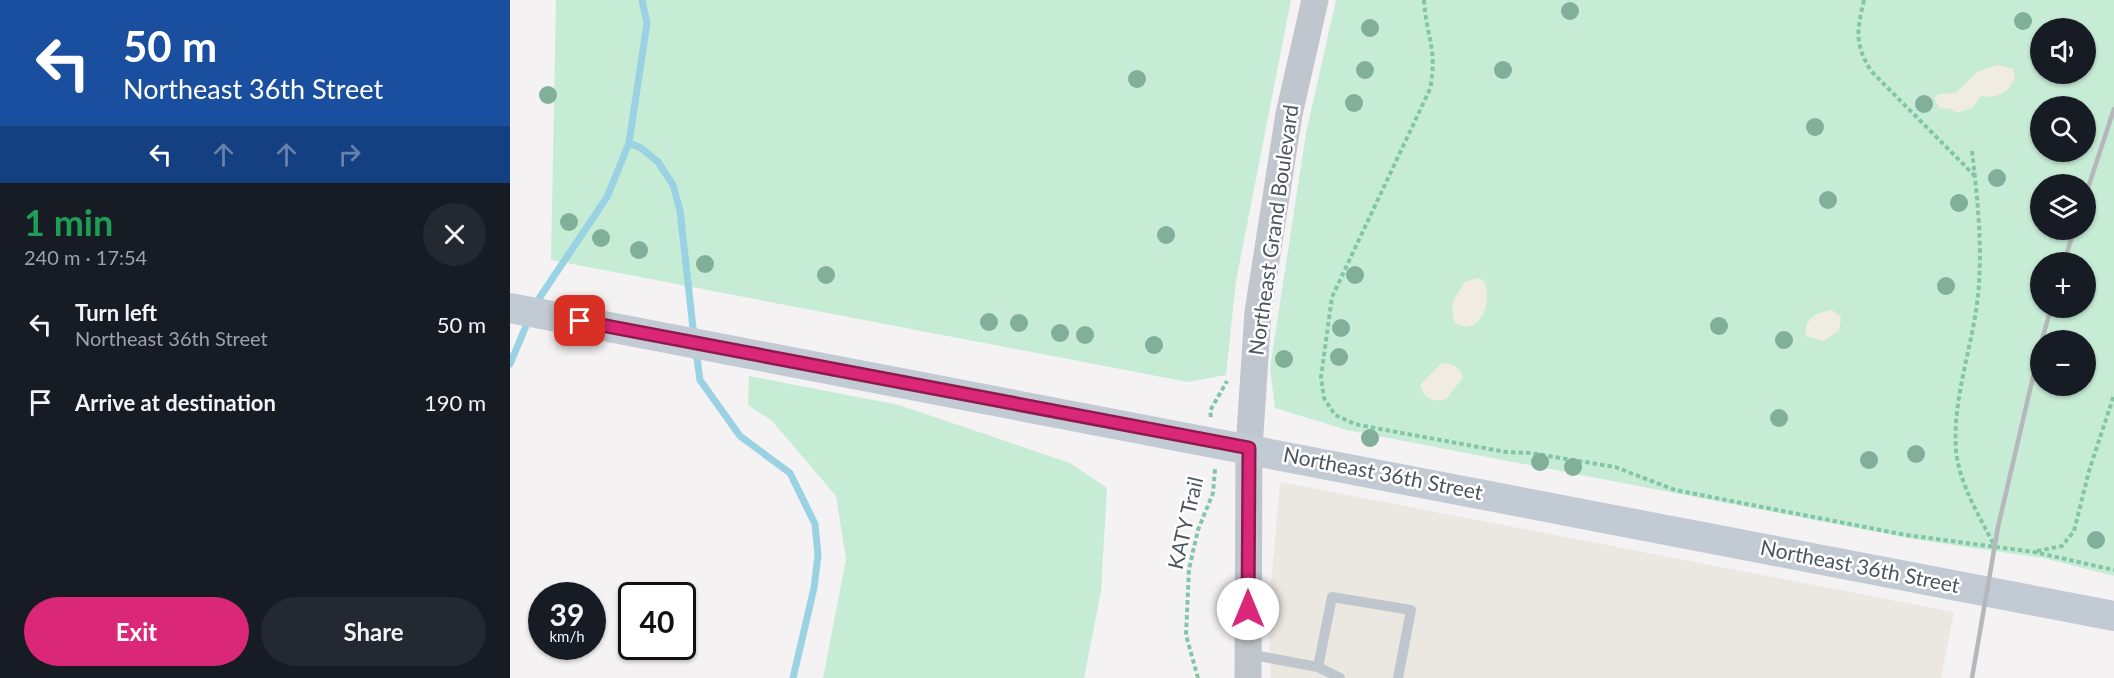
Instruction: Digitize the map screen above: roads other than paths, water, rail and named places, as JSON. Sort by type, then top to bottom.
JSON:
[{"type":"main road","name":"Northeast 36th Street","points":[[510,308],[1249,448],[2114,616]]},
{"type":"street","name":"Northeast Grand Boulevard","points":[[1248,666],[1249,448],[1258,312],[1289,114],[1315,0]]},
{"type":"lane","points":[[1318,667],[1332,597],[1411,610],[1398,678]]},
{"type":"lane","points":[[1248,666],[1318,667],[1340,678]]},
{"type":"waterway","points":[[534,306],[607,197],[629,143],[647,23],[642,0]]},
{"type":"waterway","points":[[629,143],[641,148],[658,162],[673,185],[680,210],[694,337]]},
{"type":"waterway","points":[[510,364],[529,319]]},
{"type":"waterway","points":[[696,351],[700,380],[740,436],[790,473],[815,524],[818,555],[814,588],[793,678]]},
{"type":"railway","points":[[2093,174],[2114,109]]},
{"type":"railway","points":[[2067,252],[2071,240]]},
{"type":"railway","points":[[2045,330],[2048,318]]},
{"type":"railway","points":[[1972,678],[1998,527],[2030,390]]}]
